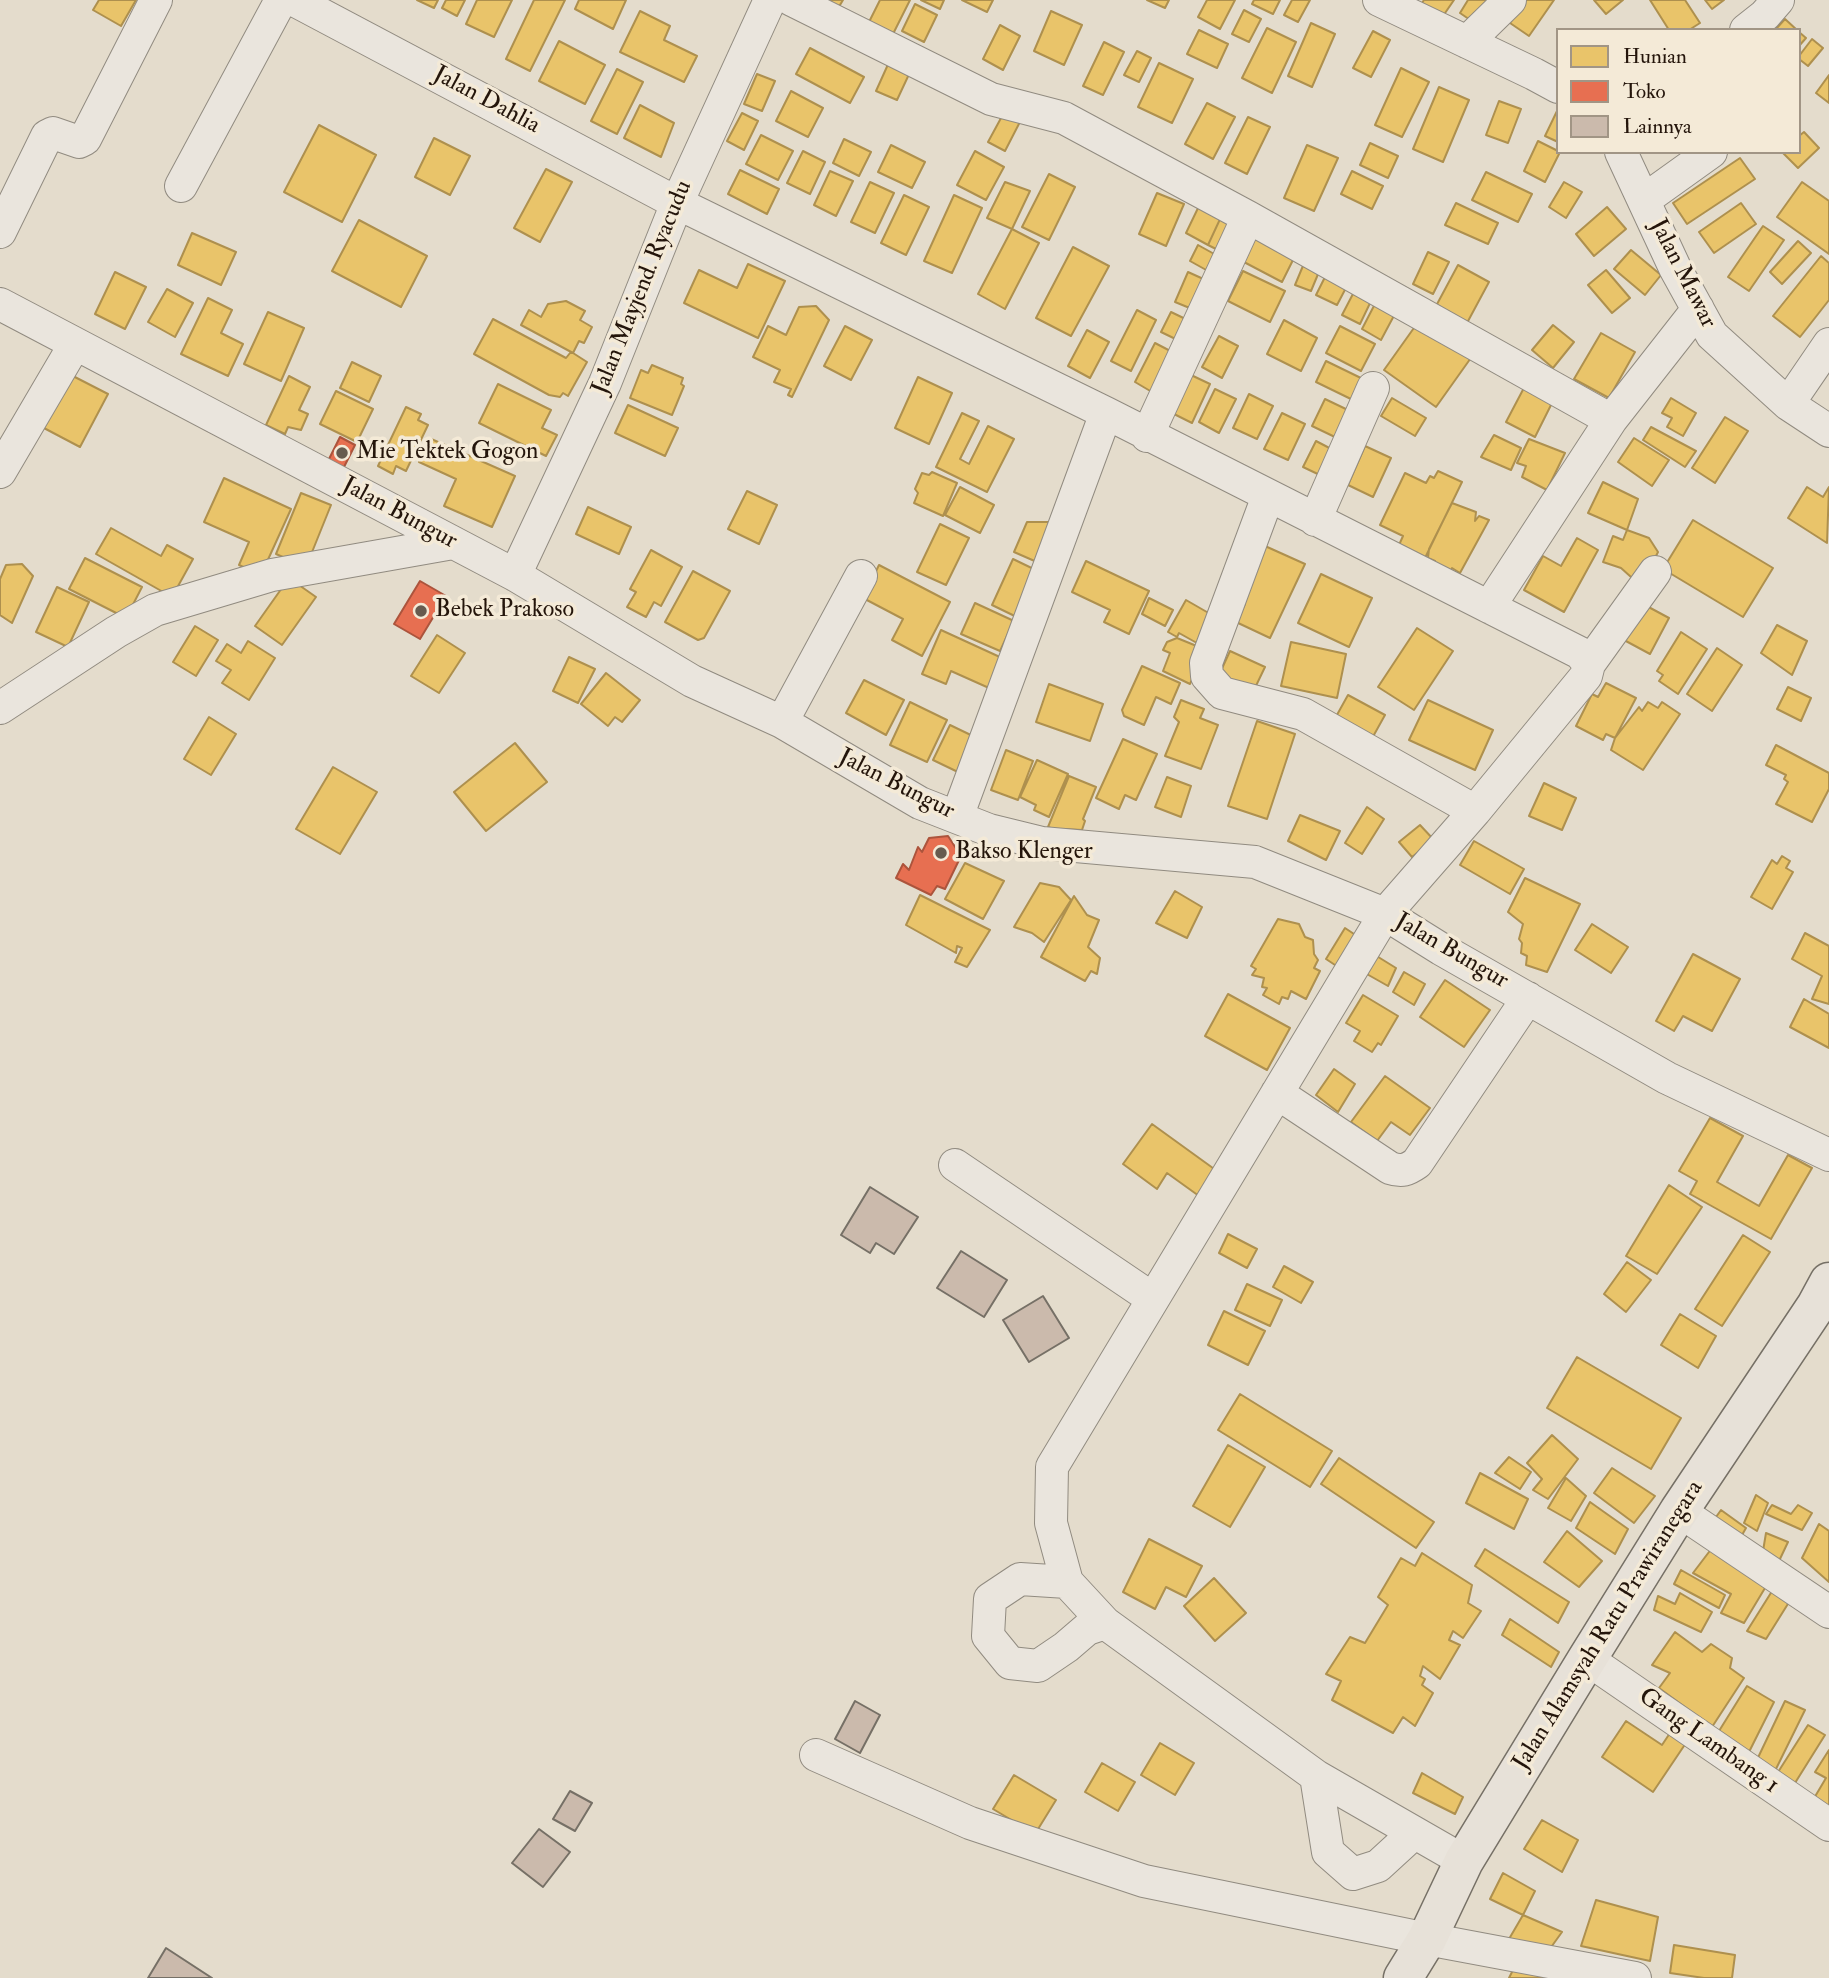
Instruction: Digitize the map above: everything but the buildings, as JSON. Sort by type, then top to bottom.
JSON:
[{"type":"main road","name":"Jalan Alamsyah Ratu Prawiranegara","points":[[1404,1978],[1427,1939],[1464,1861],[1587,1659],[1679,1511],[1816,1306],[1829,1282]]},
{"type":"street","points":[[0,232],[47,136],[53,133],[79,142],[85,139],[156,0]]},
{"type":"street","points":[[181,186],[281,0]]},
{"type":"street","name":"Jalan Dahlia","points":[[294,0],[677,203],[1106,414],[1489,607],[1580,653],[1589,664]]},
{"type":"street","name":"Jalan Mayjend. Ryacudu","points":[[515,575],[605,383],[677,203],[770,0]]},
{"type":"street","points":[[792,0],[991,99],[1063,118],[1248,217],[1612,420]]},
{"type":"street","points":[[1379,0],[1556,86]]},
{"type":"street","points":[[1467,42],[1510,0]]},
{"type":"street","points":[[1749,28],[1778,0]]},
{"type":"street","name":"Jalan Mawar","points":[[1622,154],[1675,268],[1712,335],[1788,404],[1829,431]]},
{"type":"street","points":[[1644,200],[1708,154]]},
{"type":"street","points":[[1147,436],[1248,217]]},
{"type":"street","name":"Jalan Bungur","points":[[0,304],[515,575],[692,681],[782,722],[920,803],[989,830],[1042,843],[1255,862],[1385,914],[1667,1078],[1829,1155]]},
{"type":"street","points":[[1489,607],[1612,420],[1698,309]]},
{"type":"street","points":[[0,472],[75,344]]},
{"type":"street","points":[[1788,404],[1829,344]]},
{"type":"street","points":[[1315,520],[1373,388]]},
{"type":"street","points":[[957,817],[1106,414]]},
{"type":"street","points":[[1268,496],[1206,663],[1207,676],[1216,688],[1230,696],[1303,714],[1475,811]]},
{"type":"street","points":[[0,708],[124,627],[155,610],[272,575],[453,543]]},
{"type":"street","points":[[1464,1861],[1315,1776],[1105,1623],[1067,1582],[1051,1523],[1052,1467],[1385,914],[1475,811],[1586,676],[1589,664],[1655,572]]},
{"type":"street","points":[[782,722],[861,576]]},
{"type":"street","points":[[1277,1093],[1390,1168],[1399,1171],[1409,1169],[1417,1163],[1528,998]]},
{"type":"street","points":[[955,1165],[1153,1299]]},
{"type":"street","points":[[1679,1511],[1829,1612]]},
{"type":"street","points":[[1067,1582],[1020,1579],[990,1599],[988,1636],[1010,1663],[1038,1666],[1087,1629],[1105,1623]]},
{"type":"street","name":"Gang Lambang 1","points":[[1587,1659],[1829,1825]]},
{"type":"street","points":[[816,1755],[970,1823],[1144,1881],[1635,1978]]},
{"type":"street","points":[[1315,1776],[1328,1852],[1353,1874],[1378,1866],[1414,1833]]},
{"type":"place","name":"Mie Tektek Gogon","points":[[342,453]]},
{"type":"place","name":"Bebek Prakoso","points":[[421,611]]},
{"type":"place","name":"Bakso Klenger","points":[[941,853]]}]
